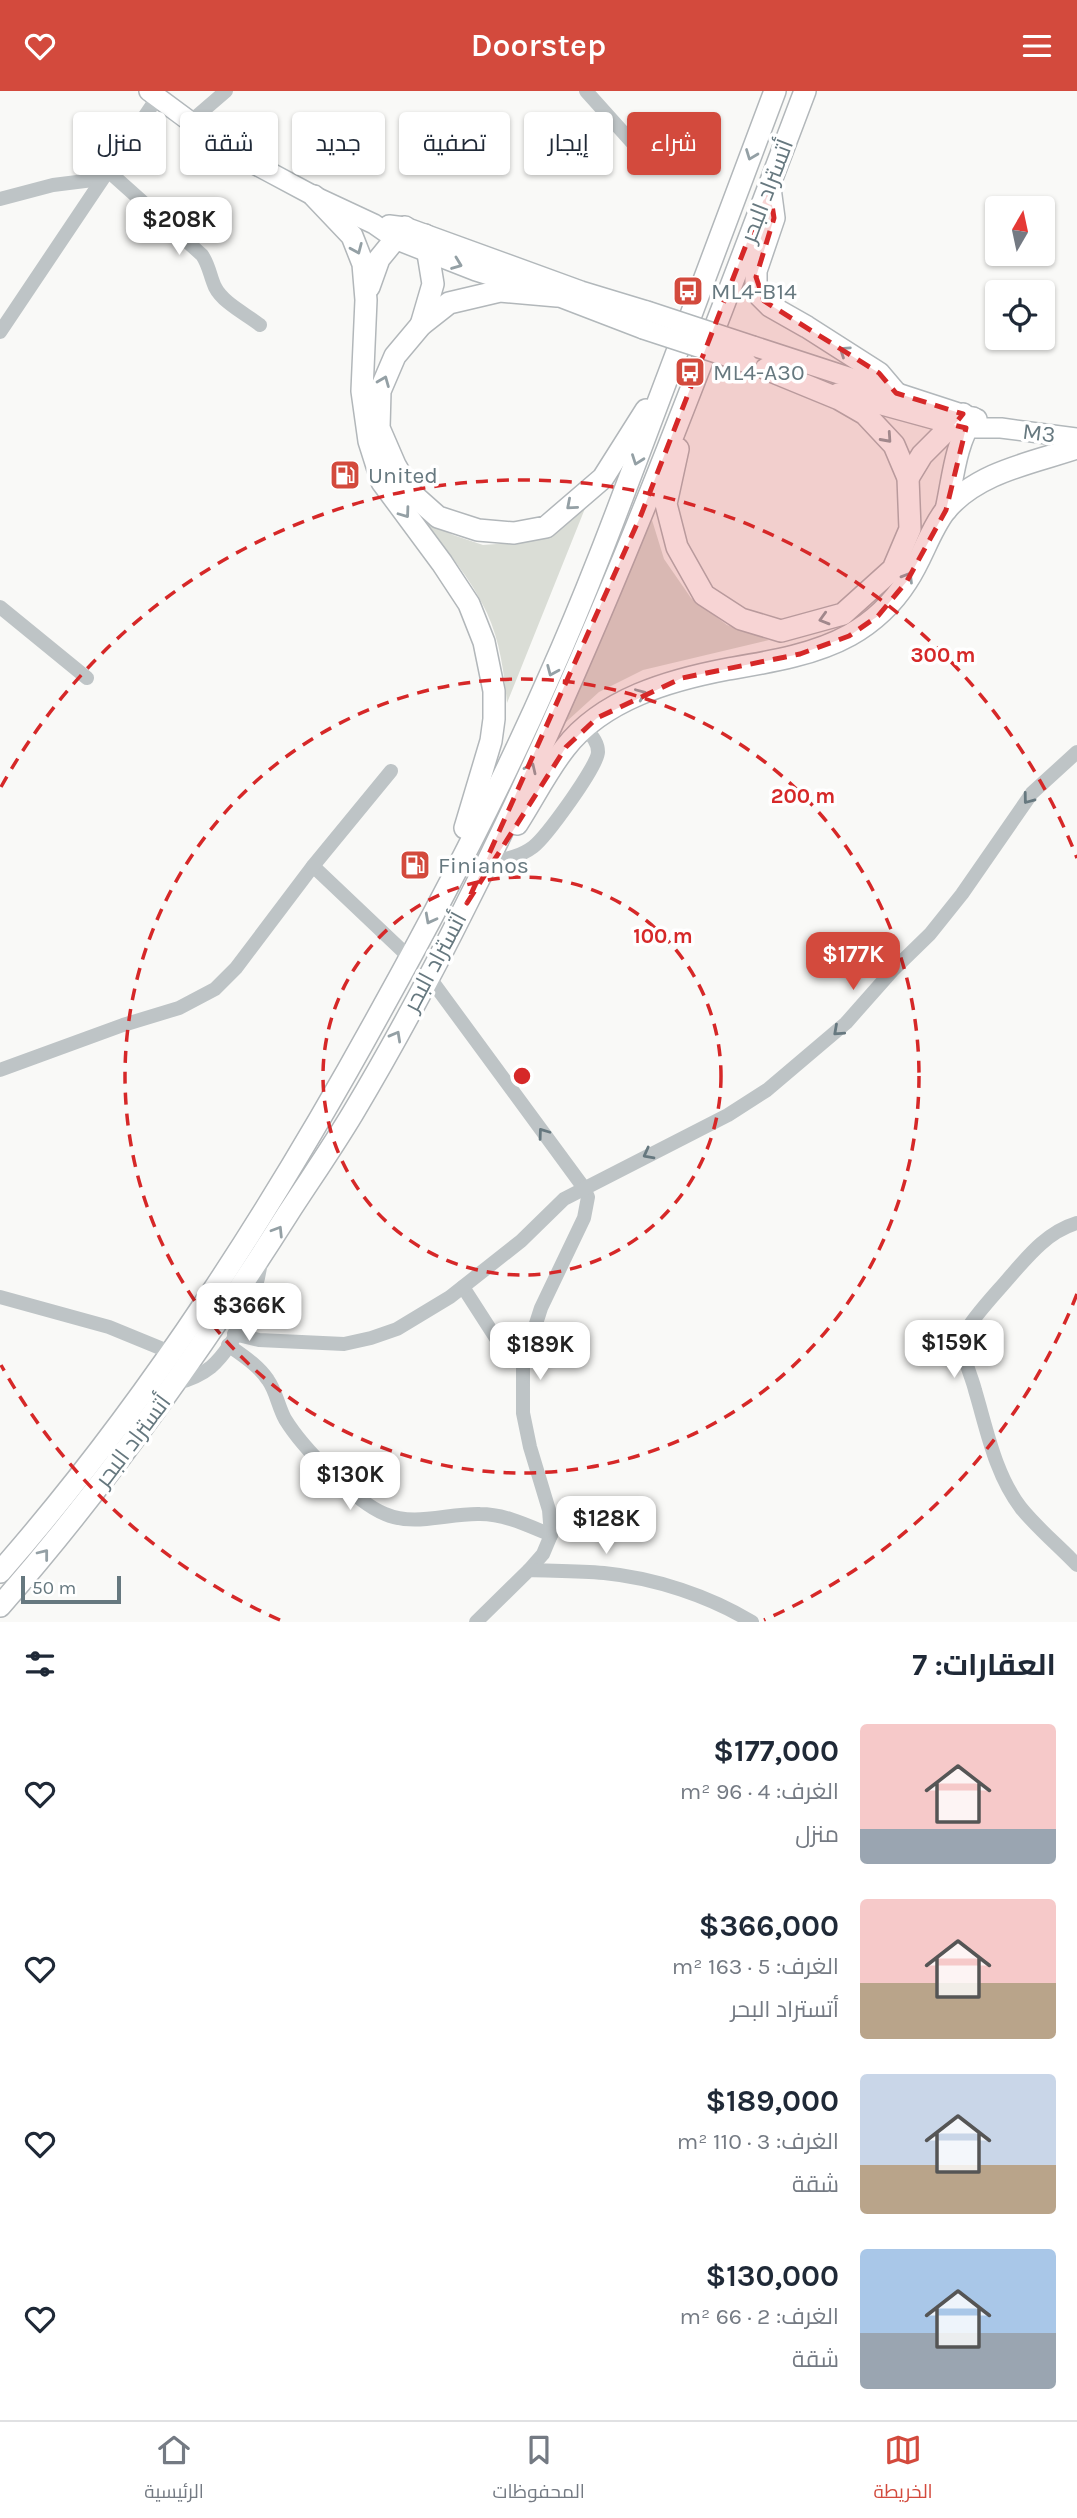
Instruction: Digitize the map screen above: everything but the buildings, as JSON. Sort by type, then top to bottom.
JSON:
[{"type":"highway","name":"أتستراد البحر","points":[[0,1572],[31,1537],[108,1438],[270,1205],[344,1079],[410,958],[550,675],[626,487],[775,91]]},
{"type":"highway","name":"أتستراد البحر","points":[[0,1606],[116,1466],[177,1383],[353,1114],[429,977],[562,702],[641,515],[806,91]]},
{"type":"highway","points":[[769,186],[774,218],[757,271],[756,283],[760,296],[770,306],[879,373],[896,393]]},
{"type":"highway","points":[[314,196],[352,236],[363,264],[366,300],[362,391],[369,442],[382,482],[469,604],[484,642],[494,691],[491,741],[452,877]]},
{"type":"highway","points":[[366,300],[379,259],[413,238],[433,284],[421,325]]},
{"type":"highway","points":[[557,296],[500,291],[449,303],[421,325],[395,356],[380,391],[379,428],[411,493],[438,517],[478,530],[514,533],[546,527],[603,478],[669,372]]},
{"type":"highway","points":[[690,390],[666,504],[677,547],[704,595],[741,619],[781,631],[843,614],[893,569],[910,529],[908,478],[894,445],[865,414],[839,398],[755,359]]},
{"type":"highway","points":[[908,478],[922,455],[964,421]]},
{"type":"highway","points":[[467,903],[566,747],[597,718],[635,696],[682,678],[800,654],[849,636],[878,616],[908,581],[946,510],[964,421]]},
{"type":"highway","points":[[946,510],[978,483],[1014,467],[1077,448]]},
{"type":"main road","points":[[153,94],[180,114]]},
{"type":"main road","points":[[275,175],[374,224],[581,291],[645,320]]},
{"type":"main road","points":[[413,238],[476,271],[645,320],[856,398],[964,421]]},
{"type":"main road","points":[[755,359],[896,393],[964,421]]},
{"type":"main road","name":"M3","points":[[964,421],[1077,438]]},
{"type":"street","points":[[202,112],[226,91]]},
{"type":"street","points":[[586,91],[627,137]]},
{"type":"street","points":[[142,112],[153,94]]},
{"type":"street","points":[[0,199],[54,184],[104,175],[202,255],[211,270],[216,288],[260,325]]},
{"type":"street","points":[[0,331],[104,175]]},
{"type":"street","points":[[0,607],[88,678]]},
{"type":"street","points":[[492,862],[515,857],[535,845],[594,767],[598,753],[595,739],[585,729]]},
{"type":"street","points":[[231,1340],[330,1344],[358,1342],[384,1334],[437,1306],[463,1287],[521,1241],[555,1206],[643,1156],[713,1123],[751,1101],[846,1024],[892,971],[945,917],[1032,793],[1077,752]]},
{"type":"street","points":[[0,1070],[179,1008],[215,989],[236,968],[313,866],[391,771]]},
{"type":"street","points":[[313,866],[410,958]]},
{"type":"street","points":[[429,977],[588,1197],[584,1218],[541,1308],[523,1364],[523,1413],[549,1510],[551,1535],[543,1554],[477,1622]]},
{"type":"street","points":[[1077,1223],[1056,1232],[1034,1250],[965,1333],[964,1341],[964,1355],[984,1427],[1002,1475],[1023,1510],[1077,1565]]},
{"type":"street","points":[[177,1383],[201,1374],[211,1366],[231,1340],[254,1294],[262,1255]]},
{"type":"street","points":[[463,1287],[501,1346],[523,1364]]},
{"type":"street","points":[[0,1297],[109,1327],[170,1352]]},
{"type":"street","points":[[231,1340],[269,1381],[279,1407],[293,1431],[329,1471],[373,1509],[404,1520],[498,1515],[551,1535]]},
{"type":"street","points":[[529,1570],[604,1573],[648,1581],[704,1599],[752,1622]]},
{"type":"highlighted area","points":[[769,186],[774,218],[756,277],[764,301],[879,373],[896,393],[963,414],[954,425],[966,428],[946,510],[907,581],[878,616],[849,636],[800,654],[682,678],[597,718],[566,747],[467,903],[641,515]]},
{"type":"shaded area","points":[[586,506],[507,703],[498,646],[481,600],[422,519],[453,535],[483,545],[525,542],[558,530]]},
{"type":"shaded area","points":[[652,520],[664,559],[691,598],[727,625],[769,640],[643,670],[599,692],[555,732]]},
{"type":"place","name":"ML4-B14","points":[[688,291]]},
{"type":"place","name":"ML4-A30","points":[[690,372]]},
{"type":"place","name":"United","points":[[345,475]]},
{"type":"place","name":"Finianos","points":[[415,865]]}]
